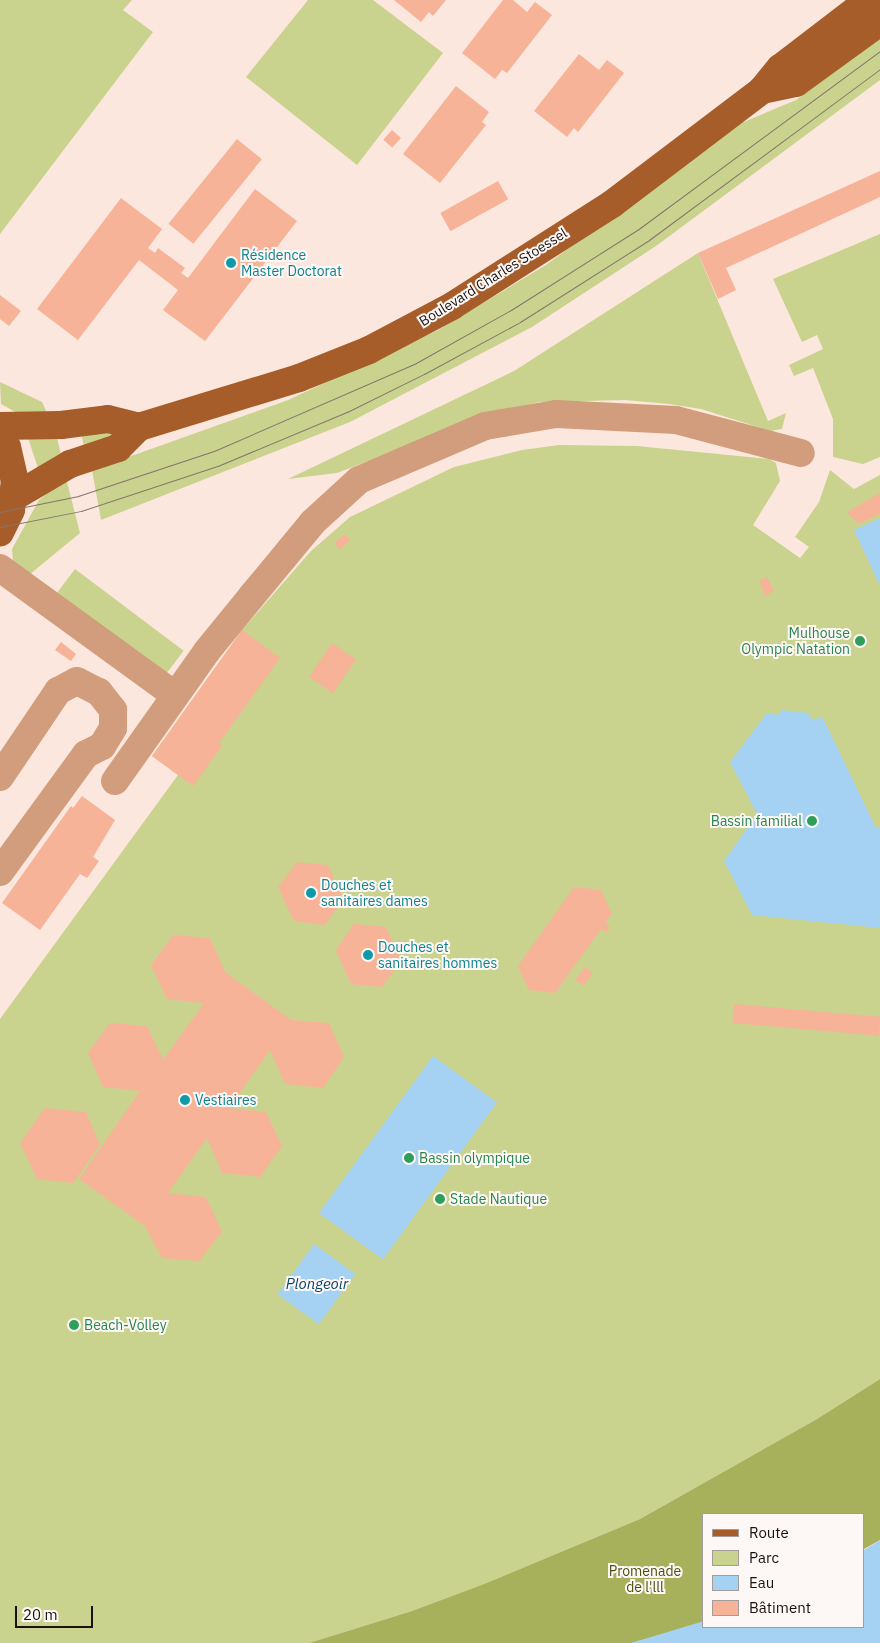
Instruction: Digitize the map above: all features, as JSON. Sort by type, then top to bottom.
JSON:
[{"type":"main road","name":"Boulevard Charles Stoessel","points":[[14,497],[70,464],[118,448],[138,427],[299,378],[369,350],[452,306],[612,204],[762,90],[780,68],[869,0]]},
{"type":"main road","name":"Boulevard Charles Stoessel","points":[[762,90],[796,83],[880,22]]},
{"type":"main road","points":[[0,426],[61,425],[108,419],[138,427]]},
{"type":"main road","points":[[0,434],[13,465],[14,497],[0,533]]},
{"type":"lane","points":[[115,781],[175,695],[308,529],[359,480],[485,426],[556,414],[676,420],[801,453]]},
{"type":"lane","points":[[0,568],[175,695]]},
{"type":"lane","points":[[0,777],[58,691],[77,681],[99,692],[113,710],[113,728],[102,746],[86,754],[0,872]]},
{"type":"green space","points":[[0,0],[132,0],[123,10],[153,32],[0,234]]},
{"type":"green space","points":[[308,0],[373,0],[443,53],[357,165],[246,77]]},
{"type":"green space","points":[[880,37],[880,80],[656,246],[532,327],[350,422],[101,520],[92,470],[288,400],[438,330],[546,265],[732,127],[796,100]]},
{"type":"green space","points":[[880,234],[880,457],[863,464],[833,457],[833,419],[813,368],[794,376],[789,365],[823,349],[817,335],[802,342],[773,279]]},
{"type":"green space","points":[[698,253],[768,421],[786,413],[782,429],[770,431],[701,409],[669,404],[625,400],[540,402],[491,414],[337,473],[288,479],[514,371]]},
{"type":"green space","points":[[0,382],[42,402],[48,415],[17,413],[1,404]]},
{"type":"green space","points":[[115,428],[117,435],[84,448],[81,431]]},
{"type":"green space","points":[[56,433],[61,455],[38,468],[28,438]]},
{"type":"green space","name":"Stade Nautique","points":[[559,445],[637,446],[769,459],[776,463],[780,481],[753,525],[800,558],[809,547],[795,537],[819,502],[830,470],[854,489],[880,475],[880,1379],[817,1419],[640,1519],[484,1584],[412,1611],[309,1643],[0,1643],[0,1019],[178,775],[152,756],[242,630],[311,551],[350,517],[454,467],[522,450]]},
{"type":"green space","points":[[66,478],[80,533],[29,575],[13,562],[12,549],[39,500]]},
{"type":"green space","points":[[75,569],[184,651],[165,676],[56,594]]},
{"type":"green space","name":"Promenade de l'lll","points":[[880,1379],[880,1540],[865,1548],[865,1513],[702,1513],[702,1622],[691,1627],[631,1643],[309,1643],[412,1611],[484,1584],[640,1519],[817,1419]]},
{"type":"water","points":[[880,518],[880,586],[854,530]]},
{"type":"water","name":"Bassin familial","points":[[782,710],[809,713],[811,719],[823,718],[876,828],[880,828],[880,928],[752,915],[724,861],[757,814],[730,762],[767,713],[778,715]]},
{"type":"water","name":"Bassin olympique","points":[[433,1056],[497,1102],[383,1259],[319,1213]]},
{"type":"water","name":"Plongeoir","points":[[314,1244],[355,1274],[319,1324],[278,1294]]},
{"type":"water","points":[[880,1540],[880,1643],[631,1643],[702,1622],[702,1628],[865,1628],[865,1549]]},
{"type":"building","points":[[394,0],[446,0],[433,16],[429,12],[421,22]]},
{"type":"building","points":[[503,0],[513,0],[527,12],[535,2],[552,15],[507,73],[502,70],[495,79],[462,53]]},
{"type":"building","points":[[579,54],[599,70],[607,60],[624,73],[578,132],[574,128],[567,137],[534,111]]},
{"type":"building","points":[[456,86],[489,112],[482,122],[486,125],[440,183],[403,154]]},
{"type":"building","points":[[392,130],[401,138],[392,148],[383,140]]},
{"type":"building","points":[[237,139],[262,159],[193,244],[168,224]]},
{"type":"building","points":[[880,171],[880,197],[726,268],[736,290],[718,299],[698,253]]},
{"type":"building","points":[[498,181],[508,199],[450,231],[440,213]]},
{"type":"building","name":"Résidence Master Doctorat","points":[[255,189],[297,221],[205,341],[163,310],[178,290],[139,260],[78,340],[37,309],[121,198],[162,229],[148,248],[155,253],[158,248],[185,268],[181,273],[188,278]]},
{"type":"building","points":[[0,295],[21,311],[9,326],[0,319]]},
{"type":"building","points":[[880,493],[880,514],[858,524],[847,512]]},
{"type":"building","points":[[345,534],[350,540],[339,549],[334,543]]},
{"type":"building","points":[[767,577],[774,591],[765,596],[759,581]]},
{"type":"building","points":[[242,630],[280,658],[219,743],[222,746],[193,786],[152,756]]},
{"type":"building","points":[[61,642],[76,654],[71,661],[55,650]]},
{"type":"building","points":[[332,643],[356,659],[333,693],[309,677]]},
{"type":"building","points":[[82,796],[115,820],[93,857],[99,861],[87,878],[80,874],[40,930],[2,903],[71,806],[73,808]]},
{"type":"building","name":"Douches et sanitaires dames","points":[[297,862],[328,865],[343,899],[325,925],[294,921],[278,887]]},
{"type":"building","points":[[574,887],[601,890],[612,914],[605,923],[610,927],[606,933],[601,929],[555,993],[529,990],[518,966]]},
{"type":"building","name":"Douches et sanitaires hommes","points":[[354,924],[386,927],[401,961],[382,987],[351,984],[336,950]]},
{"type":"building","points":[[173,935],[210,938],[225,972],[291,1020],[329,1023],[344,1057],[323,1088],[285,1084],[270,1050],[229,1108],[266,1112],[282,1146],[260,1177],[222,1173],[207,1138],[168,1193],[206,1197],[222,1232],[199,1261],[162,1258],[145,1226],[79,1179],[140,1091],[103,1087],[88,1053],[110,1023],[147,1026],[163,1060],[204,1003],[167,999],[151,965]]},
{"type":"building","points":[[585,967],[593,973],[583,986],[575,980]]},
{"type":"building","points":[[734,1004],[880,1017],[879,1036],[732,1023]]},
{"type":"building","points":[[45,1108],[86,1112],[100,1145],[73,1183],[37,1179],[20,1143]]},
{"type":"tram line","points":[[0,512],[78,496],[214,451],[416,363],[511,310],[640,228],[880,51]]},
{"type":"tram line","points":[[0,527],[81,511],[220,465],[347,412],[424,374],[520,322],[649,240],[880,69]]},
{"type":"place","name":"Résidence Master Doctorat","points":[[231,263]]},
{"type":"place","name":"Mulhouse Olympic Natation","points":[[860,641]]},
{"type":"place","name":"Bassin familial","points":[[812,821]]},
{"type":"place","name":"Douches et sanitaires dames","points":[[311,893]]},
{"type":"place","name":"Douches et sanitaires hommes","points":[[368,955]]},
{"type":"place","name":"Vestiaires","points":[[185,1100]]},
{"type":"place","name":"Bassin olympique","points":[[409,1158]]},
{"type":"place","name":"Stade Nautique","points":[[440,1199]]},
{"type":"place","name":"Beach-Volley","points":[[74,1325]]}]
